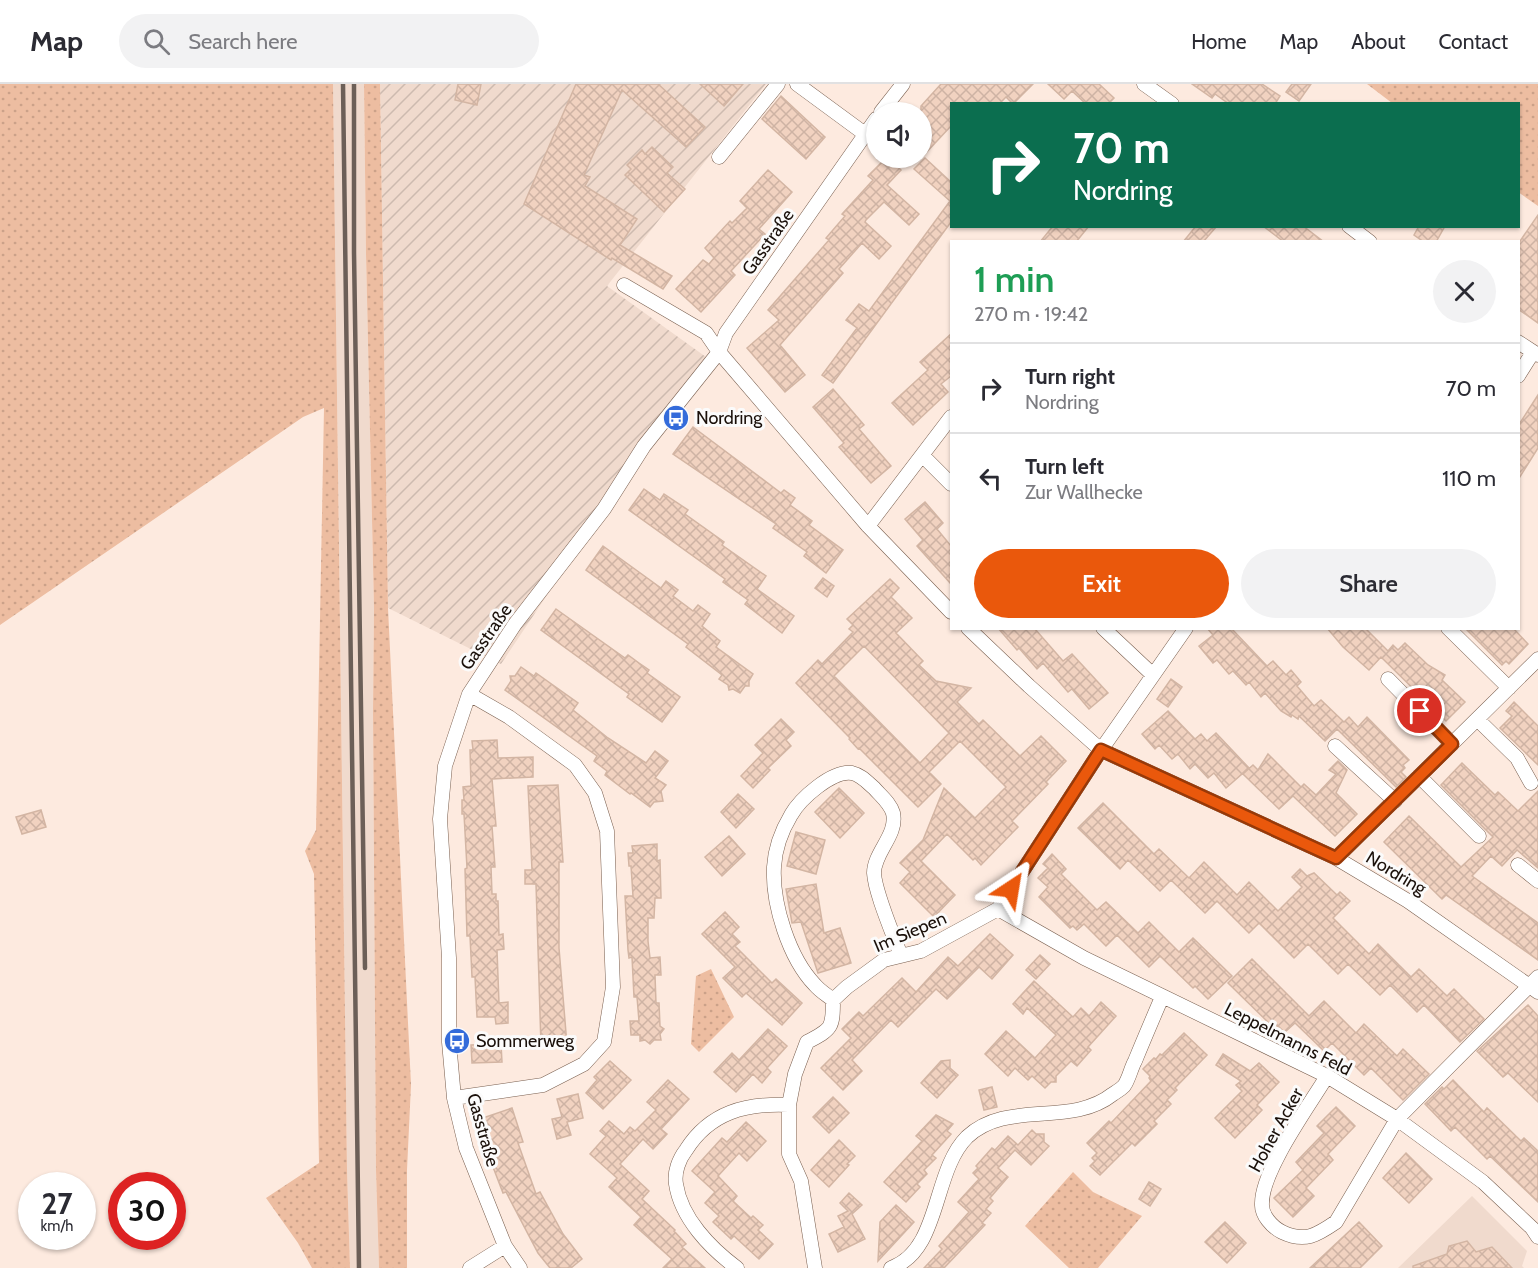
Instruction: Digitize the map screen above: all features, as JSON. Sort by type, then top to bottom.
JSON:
[{"type":"street","points":[[719,157],[778,84]]},
{"type":"street","points":[[797,84],[865,134]]},
{"type":"street","points":[[889,102],[903,84]]},
{"type":"street","points":[[1144,84],[1169,102]]},
{"type":"street","name":"Gasstraße","points":[[520,1268],[505,1246],[466,1148],[453,1098],[449,1042],[449,958],[440,819],[446,766],[469,694],[515,624],[604,509],[644,446],[719,352],[726,333],[865,134]]},
{"type":"street","points":[[1352,228],[1367,240]]},
{"type":"street","points":[[624,285],[706,333],[719,352],[868,526],[950,611]]},
{"type":"street","points":[[1520,343],[1535,353],[1520,373]]},
{"type":"street","points":[[868,526],[950,418]]},
{"type":"street","points":[[922,455],[950,483]]},
{"type":"street","name":"Nordring","points":[[970,630],[1101,750],[1336,858],[1408,901],[1535,985],[1397,1119]]},
{"type":"street","points":[[1105,630],[1153,675]]},
{"type":"street","name":"Im Siepen","points":[[833,1000],[884,960],[921,951],[998,909],[1101,750],[1185,630]]},
{"type":"street","points":[[1450,630],[1509,688]]},
{"type":"street","points":[[1336,858],[1538,659]]},
{"type":"street","points":[[1388,679],[1452,744]]},
{"type":"street","points":[[453,1098],[543,1085],[584,1064],[604,1042],[613,987],[607,831],[595,793],[575,765],[509,717],[469,694]]},
{"type":"street","points":[[1477,719],[1517,758],[1531,783]]},
{"type":"street","points":[[1335,746],[1395,801]]},
{"type":"street","points":[[815,1268],[801,1181],[789,1154],[789,1105],[795,1074],[807,1042],[826,1032],[833,1021],[833,1000],[814,985],[795,955],[783,928],[776,899],[774,866],[780,839],[792,813],[825,780],[840,773],[853,773],[862,777],[887,802],[893,814],[892,828],[874,872],[876,886],[901,956]]},
{"type":"street","points":[[1419,776],[1479,836]]},
{"type":"street","points":[[1518,864],[1538,881]]},
{"type":"street","name":"Leppelmanns Feld","points":[[998,909],[1084,958],[1327,1076],[1397,1119],[1483,1182],[1532,1228],[1538,1237]]},
{"type":"street","points":[[891,1268],[914,1252],[926,1233],[947,1168],[968,1136],[988,1124],[1010,1116],[1074,1112],[1101,1104],[1124,1085],[1162,997]]},
{"type":"street","name":"Hoher Acker","points":[[1327,1076],[1267,1175],[1261,1205],[1275,1229],[1293,1237],[1307,1238],[1323,1232],[1336,1222],[1397,1119]]},
{"type":"street","points":[[737,1268],[702,1236],[683,1208],[676,1182],[679,1160],[696,1134],[722,1115],[742,1108],[765,1104],[789,1105]]},
{"type":"street","points":[[470,1268],[505,1246]]},
{"type":"shaded area","points":[[0,84],[333,84],[350,1268],[312,1268],[298,1243],[266,1198],[319,1163],[314,874],[305,851],[316,830],[324,408],[303,417],[0,625]]},
{"type":"shaded area","points":[[333,84],[364,84],[374,608],[376,1171],[379,1268],[350,1268]]},
{"type":"shaded area","points":[[364,84],[380,84],[388,608],[411,1085],[407,1170],[407,1268],[379,1268],[376,1171],[374,608]]},
{"type":"shaded area","points":[[380,84],[766,84],[607,286],[706,357],[501,664],[388,608]]},
{"type":"shaded area","points":[[1367,84],[1538,84],[1538,206],[1520,193],[1520,102],[1391,102]]},
{"type":"shaded area","points":[[711,969],[734,1017],[699,1052],[691,1044],[696,976]]},
{"type":"shaded area","points":[[1073,1172],[1093,1192],[1142,1216],[1098,1268],[1069,1268],[1025,1226]]},
{"type":"shaded area","points":[[1472,1196],[1527,1251],[1522,1266],[1524,1268],[1398,1268]]},
{"type":"building","points":[[458,84],[481,84],[477,105],[455,100]]},
{"type":"building","points":[[576,84],[658,84],[705,127],[686,147],[622,90],[584,175],[590,177],[585,186],[637,219],[620,245],[672,276],[663,289],[612,258],[611,260],[524,204]]},
{"type":"building","points":[[700,84],[743,84],[724,106]]},
{"type":"building","points":[[941,84],[1033,84],[1015,102],[1011,102],[1006,97],[1001,102],[950,102],[950,127],[932,146],[932,102],[925,102]]},
{"type":"building","points":[[1048,84],[1099,84],[1114,98],[1110,102],[1084,102],[1072,91],[1064,99]]},
{"type":"building","points":[[1192,84],[1262,84],[1280,96],[1276,102],[1226,102],[1215,94],[1212,98]]},
{"type":"building","points":[[1292,84],[1311,84],[1299,101],[1286,92]]},
{"type":"building","points":[[781,96],[825,137],[806,159],[762,119]]},
{"type":"building","points":[[652,147],[673,167],[667,173],[685,189],[664,212],[625,175],[631,169],[627,165],[642,150],[645,154]]},
{"type":"building","points":[[932,164],[950,181],[950,201],[914,169],[932,168]]},
{"type":"building","points":[[876,168],[899,168],[901,170],[887,185],[919,214],[909,225],[884,202],[866,220],[865,222],[891,246],[879,259],[862,243],[839,269],[843,273],[780,345],[805,375],[785,392],[747,348],[779,320],[768,310],[829,240],[826,238],[845,216],[842,214],[873,180],[868,176]]},
{"type":"building","points":[[768,170],[792,192],[759,229],[765,234],[731,271],[735,275],[701,312],[676,289],[703,260],[709,264],[714,258],[705,248],[730,221],[732,223],[747,208],[740,201]]},
{"type":"building","points":[[950,201],[950,223],[833,383],[822,375],[857,328],[846,320],[859,304],[869,311]]},
{"type":"building","points":[[1538,215],[1538,323],[1520,310],[1520,241]]},
{"type":"building","points":[[1051,228],[1087,228],[1078,240],[1042,240]]},
{"type":"building","points":[[1194,228],[1215,228],[1205,240],[1185,240]]},
{"type":"building","points":[[1266,228],[1306,228],[1321,240],[1281,240]]},
{"type":"building","points":[[1418,228],[1444,228],[1437,240],[1421,240],[1414,235]]},
{"type":"building","points":[[950,335],[950,377],[941,384],[948,392],[913,425],[892,403],[928,370],[920,362]]},
{"type":"building","points":[[833,389],[864,425],[859,429],[891,466],[871,483],[839,447],[844,443],[813,407]]},
{"type":"building","points":[[1538,395],[1538,448],[1520,477],[1520,423]]},
{"type":"building","points":[[693,427],[781,493],[784,490],[795,498],[790,505],[812,521],[809,525],[843,550],[826,573],[804,556],[807,552],[773,528],[776,524],[673,454]]},
{"type":"building","points":[[644,489],[660,500],[664,494],[688,510],[685,514],[724,542],[722,545],[766,576],[757,589],[794,616],[782,633],[745,604],[748,600],[723,582],[725,579],[629,510]]},
{"type":"building","points":[[925,502],[943,523],[937,529],[950,545],[950,583],[917,546],[923,540],[905,519]]},
{"type":"building","points":[[603,546],[661,588],[666,581],[678,590],[673,596],[693,611],[698,605],[710,614],[702,626],[720,641],[716,647],[753,674],[749,686],[745,686],[740,693],[733,689],[729,690],[728,685],[719,679],[722,675],[686,647],[688,644],[586,570]]},
{"type":"building","points":[[823,578],[834,586],[827,597],[815,588]]},
{"type":"building","points":[[890,579],[899,588],[891,597],[912,618],[896,633],[923,661],[919,665],[936,681],[971,688],[957,702],[979,724],[983,720],[1020,756],[1041,736],[1066,761],[1046,782],[1048,784],[1012,821],[1018,827],[981,865],[947,834],[921,861],[955,895],[934,917],[900,883],[910,872],[900,863],[923,840],[944,788],[975,818],[1006,787],[960,741],[929,772],[941,784],[918,807],[858,749],[796,683],[818,660],[822,664],[853,632],[849,629],[853,625],[847,619]],"holes":[[[864,646],[949,733],[920,763],[834,676]]]},
{"type":"building","points":[[556,609],[625,658],[628,655],[649,670],[647,673],[680,697],[662,722],[627,697],[629,694],[541,630]]},
{"type":"building","points":[[1000,630],[1036,630],[1063,661],[1072,654],[1108,693],[1089,709],[1072,689],[1068,692],[1043,663],[1037,669],[1019,648],[1017,650]]},
{"type":"building","points":[[1209,630],[1233,630],[1267,666],[1273,661],[1286,675],[1291,670],[1301,682],[1297,686],[1314,706],[1321,700],[1344,722],[1349,717],[1358,727],[1367,717],[1409,760],[1403,765],[1405,768],[1401,772],[1406,777],[1396,787],[1337,729],[1325,741],[1299,716],[1298,719],[1281,711],[1265,693],[1261,697],[1249,682],[1246,685],[1233,671],[1229,674],[1217,660],[1213,663],[1199,646],[1213,635]]},
{"type":"building","points":[[1329,630],[1367,630],[1388,651],[1393,645],[1398,650],[1405,643],[1428,665],[1445,675],[1442,680],[1465,702],[1446,721],[1381,657],[1369,670],[1343,647]]},
{"type":"building","points":[[1467,630],[1515,630],[1528,644],[1509,664],[1506,661],[1502,665]]},
{"type":"building","points":[[521,667],[534,676],[536,673],[578,703],[573,710],[608,738],[646,763],[655,751],[668,761],[655,778],[666,785],[661,791],[663,801],[654,802],[650,807],[630,794],[605,775],[607,771],[594,761],[597,756],[505,690],[511,681],[510,676],[515,676]]},
{"type":"building","points":[[1171,679],[1182,687],[1168,707],[1157,699]]},
{"type":"building","points":[[1514,702],[1538,726],[1538,765],[1500,728],[1512,716],[1506,711]]},
{"type":"building","points":[[1168,711],[1195,739],[1201,734],[1207,741],[1216,733],[1249,768],[1226,788],[1214,773],[1208,778],[1195,764],[1190,769],[1178,754],[1172,759],[1159,745],[1155,749],[1142,734]]},
{"type":"building","points":[[781,719],[794,732],[786,740],[791,746],[768,768],[770,770],[753,788],[741,776],[763,753],[755,745]]},
{"type":"building","points":[[497,740],[498,758],[533,757],[533,777],[492,779],[496,826],[492,826],[495,867],[491,867],[492,894],[496,894],[496,901],[498,901],[499,935],[503,934],[504,949],[497,950],[499,1003],[508,1002],[508,1023],[496,1024],[495,1017],[477,1017],[470,936],[467,936],[465,869],[467,868],[462,800],[464,800],[463,787],[471,786],[472,741]]},
{"type":"building","points":[[1268,754],[1301,787],[1304,784],[1316,795],[1336,774],[1329,770],[1338,761],[1347,770],[1336,793],[1357,814],[1335,836],[1293,796],[1279,809],[1243,774],[1253,765],[1258,770]]},
{"type":"building","points":[[1462,763],[1495,795],[1498,792],[1518,811],[1538,791],[1538,868],[1517,850],[1502,866],[1491,856],[1472,876],[1538,923],[1538,960],[1446,895],[1442,899],[1384,842],[1409,816],[1461,867],[1493,837],[1441,785]]},
{"type":"building","points":[[558,785],[563,862],[559,862],[559,948],[567,1045],[541,1046],[536,884],[525,884],[525,870],[532,870],[528,786]]},
{"type":"building","points":[[839,788],[864,813],[840,838],[815,812]]},
{"type":"building","points":[[738,794],[754,809],[736,828],[721,812]]},
{"type":"building","points":[[1103,803],[1154,854],[1159,849],[1189,878],[1204,862],[1237,895],[1249,882],[1278,911],[1302,887],[1292,877],[1300,869],[1307,876],[1314,873],[1337,895],[1340,892],[1350,901],[1333,918],[1369,954],[1378,944],[1411,977],[1419,969],[1447,996],[1454,989],[1484,1019],[1460,1042],[1424,1005],[1417,1012],[1390,985],[1380,995],[1348,964],[1338,974],[1308,944],[1294,958],[1259,923],[1249,933],[1217,901],[1205,913],[1171,880],[1160,891],[1128,860],[1120,869],[1078,828]]},
{"type":"building","points":[[41,810],[46,827],[22,834],[16,817]]},
{"type":"building","points":[[796,832],[825,840],[816,874],[787,866]]},
{"type":"building","points":[[729,836],[745,854],[722,876],[705,857]]},
{"type":"building","points":[[657,844],[657,861],[660,860],[661,898],[655,898],[654,918],[648,918],[648,941],[650,958],[660,957],[661,975],[655,975],[656,1003],[659,1003],[660,1026],[664,1029],[660,1034],[661,1040],[654,1040],[650,1044],[645,1040],[640,1041],[640,1035],[631,1035],[630,1021],[639,1021],[637,997],[634,997],[632,957],[629,958],[628,950],[625,896],[633,896],[628,853],[633,853],[632,846]]},
{"type":"building","points":[[1052,854],[1066,869],[1061,874],[1097,910],[1106,902],[1138,933],[1149,922],[1179,952],[1193,938],[1232,976],[1208,999],[1195,986],[1193,988],[1160,956],[1149,967],[1117,935],[1106,946],[1084,924],[1077,930],[1073,926],[1070,928],[1039,897],[1048,887],[1038,878],[1048,868],[1043,864]]},
{"type":"building","points":[[816,884],[824,933],[840,928],[851,963],[818,973],[801,922],[792,923],[786,889]]},
{"type":"building","points":[[725,912],[739,927],[732,934],[740,942],[735,946],[772,983],[776,979],[802,1003],[782,1025],[746,993],[742,997],[723,978],[735,967],[702,934]]},
{"type":"building","points":[[990,934],[1013,955],[992,979],[979,967],[947,999],[936,989],[898,1027],[891,1020],[852,1060],[862,1071],[843,1090],[821,1068],[851,1038],[842,1029],[859,1012],[863,1016],[902,978],[916,992],[948,957],[958,966]]},
{"type":"building","points":[[1040,955],[1050,964],[1036,979],[1026,970]]},
{"type":"building","points":[[1252,959],[1309,1016],[1324,1001],[1356,1033],[1364,1024],[1397,1056],[1403,1049],[1429,1074],[1403,1100],[1371,1068],[1364,1075],[1332,1043],[1324,1051],[1295,1023],[1284,1033],[1277,1025],[1274,1028],[1228,983]]},
{"type":"building","points":[[1034,981],[1073,1017],[1081,1008],[1089,1016],[1101,1002],[1116,1016],[1088,1047],[1091,1050],[1077,1066],[1071,1061],[1056,1076],[1056,1082],[1051,1082],[1045,1088],[1032,1076],[1028,1080],[1015,1068],[1008,1076],[985,1054],[1006,1031],[1035,1058],[1056,1035],[1027,1008],[1023,1014],[1013,1004]]},
{"type":"building","points":[[1528,1005],[1538,1016],[1538,1102],[1508,1073],[1503,1077],[1477,1051]]},
{"type":"building","points":[[768,1029],[787,1046],[767,1068],[771,1072],[762,1083],[753,1074],[736,1092],[714,1072],[732,1053],[739,1060]]},
{"type":"building","points":[[1184,1033],[1207,1055],[1175,1088],[1177,1090],[1167,1100],[1171,1104],[1154,1121],[1157,1124],[1135,1146],[1132,1143],[1100,1175],[1090,1166],[1095,1161],[1092,1158],[1097,1153],[1087,1143],[1109,1121],[1111,1123],[1151,1081],[1150,1076],[1143,1069],[1154,1058],[1162,1055]]},
{"type":"building","points":[[501,1044],[502,1062],[472,1063],[471,1045]]},
{"type":"building","points":[[1223,1054],[1250,1071],[1259,1063],[1279,1082],[1257,1105],[1262,1110],[1235,1138],[1215,1118],[1242,1091],[1236,1085],[1241,1081],[1216,1065]]},
{"type":"building","points":[[950,1060],[950,1068],[958,1075],[937,1098],[921,1083],[941,1061]]},
{"type":"building","points":[[610,1061],[631,1080],[603,1109],[586,1093],[597,1080],[594,1077]]},
{"type":"building","points":[[668,1080],[689,1099],[661,1129],[667,1134],[653,1149],[643,1139],[620,1164],[649,1191],[642,1199],[675,1230],[686,1244],[682,1247],[705,1268],[663,1268],[672,1259],[634,1225],[641,1217],[609,1187],[617,1178],[590,1154],[606,1136],[600,1131],[609,1121],[624,1134],[630,1127],[635,1131],[656,1110],[647,1102]]},
{"type":"building","points":[[1453,1080],[1484,1112],[1487,1108],[1521,1141],[1524,1138],[1538,1151],[1538,1202],[1490,1156],[1487,1159],[1455,1127],[1451,1131],[1425,1104],[1442,1087],[1444,1089]]},
{"type":"building","points":[[992,1087],[997,1107],[984,1110],[979,1090]]},
{"type":"building","points":[[578,1094],[583,1118],[567,1122],[571,1135],[557,1139],[552,1119],[562,1117],[557,1099]]},
{"type":"building","points":[[833,1097],[849,1113],[829,1133],[813,1117]]},
{"type":"building","points":[[1336,1107],[1355,1126],[1328,1154],[1333,1160],[1306,1188],[1314,1196],[1293,1217],[1274,1198],[1303,1170],[1296,1162],[1324,1133],[1317,1126]]},
{"type":"building","points":[[512,1108],[523,1142],[518,1143],[536,1194],[540,1192],[563,1234],[582,1259],[571,1268],[550,1268],[538,1253],[506,1192],[503,1193],[488,1154],[477,1120]]},
{"type":"building","points":[[936,1115],[953,1124],[947,1131],[951,1134],[932,1155],[936,1158],[924,1170],[927,1174],[917,1184],[920,1187],[906,1202],[884,1182],[922,1141],[916,1136]]},
{"type":"building","points":[[746,1122],[766,1141],[747,1161],[739,1153],[718,1176],[737,1196],[733,1201],[751,1218],[753,1216],[763,1225],[758,1230],[773,1244],[759,1259],[734,1236],[731,1239],[713,1222],[719,1216],[705,1203],[715,1192],[692,1171],[722,1138],[727,1142]]},
{"type":"building","points":[[1032,1130],[1036,1134],[1044,1134],[1044,1142],[1049,1146],[1031,1165],[1015,1150],[998,1168],[1008,1177],[990,1198],[993,1201],[986,1209],[991,1213],[982,1223],[985,1225],[944,1268],[924,1268],[942,1249],[939,1246],[969,1212],[958,1202],[979,1179],[973,1173],[978,1168],[976,1166],[992,1148],[995,1150],[1008,1136],[1018,1145]]},
{"type":"building","points":[[839,1140],[855,1156],[829,1187],[811,1170]]},
{"type":"building","points":[[1406,1153],[1432,1179],[1409,1203],[1383,1178]]},
{"type":"building","points":[[1149,1182],[1161,1189],[1150,1206],[1139,1199]]},
{"type":"building","points":[[849,1193],[862,1205],[852,1214],[865,1239],[838,1252],[829,1234],[844,1227],[838,1216],[848,1211],[840,1203]]},
{"type":"building","points":[[896,1205],[914,1222],[878,1261],[880,1222]]},
{"type":"building","points":[[1225,1222],[1246,1243],[1227,1263],[1205,1242]]},
{"type":"building","points":[[1359,1222],[1382,1246],[1360,1268],[1310,1268]]},
{"type":"building","points":[[1467,1241],[1476,1252],[1492,1247],[1512,1268],[1413,1268],[1413,1266],[1447,1254],[1449,1246]]},
{"type":"railway","points":[[343,84],[359,1268]]},
{"type":"railway","points":[[354,84],[354,252],[365,968]]},
{"type":"place","name":"Nordring","points":[[676,418]]},
{"type":"place","name":"Sommerweg","points":[[457,1041]]},
{"type":"route","points":[[1011,889],[1101,750],[1336,858],[1452,744],[1420,711]]}]
